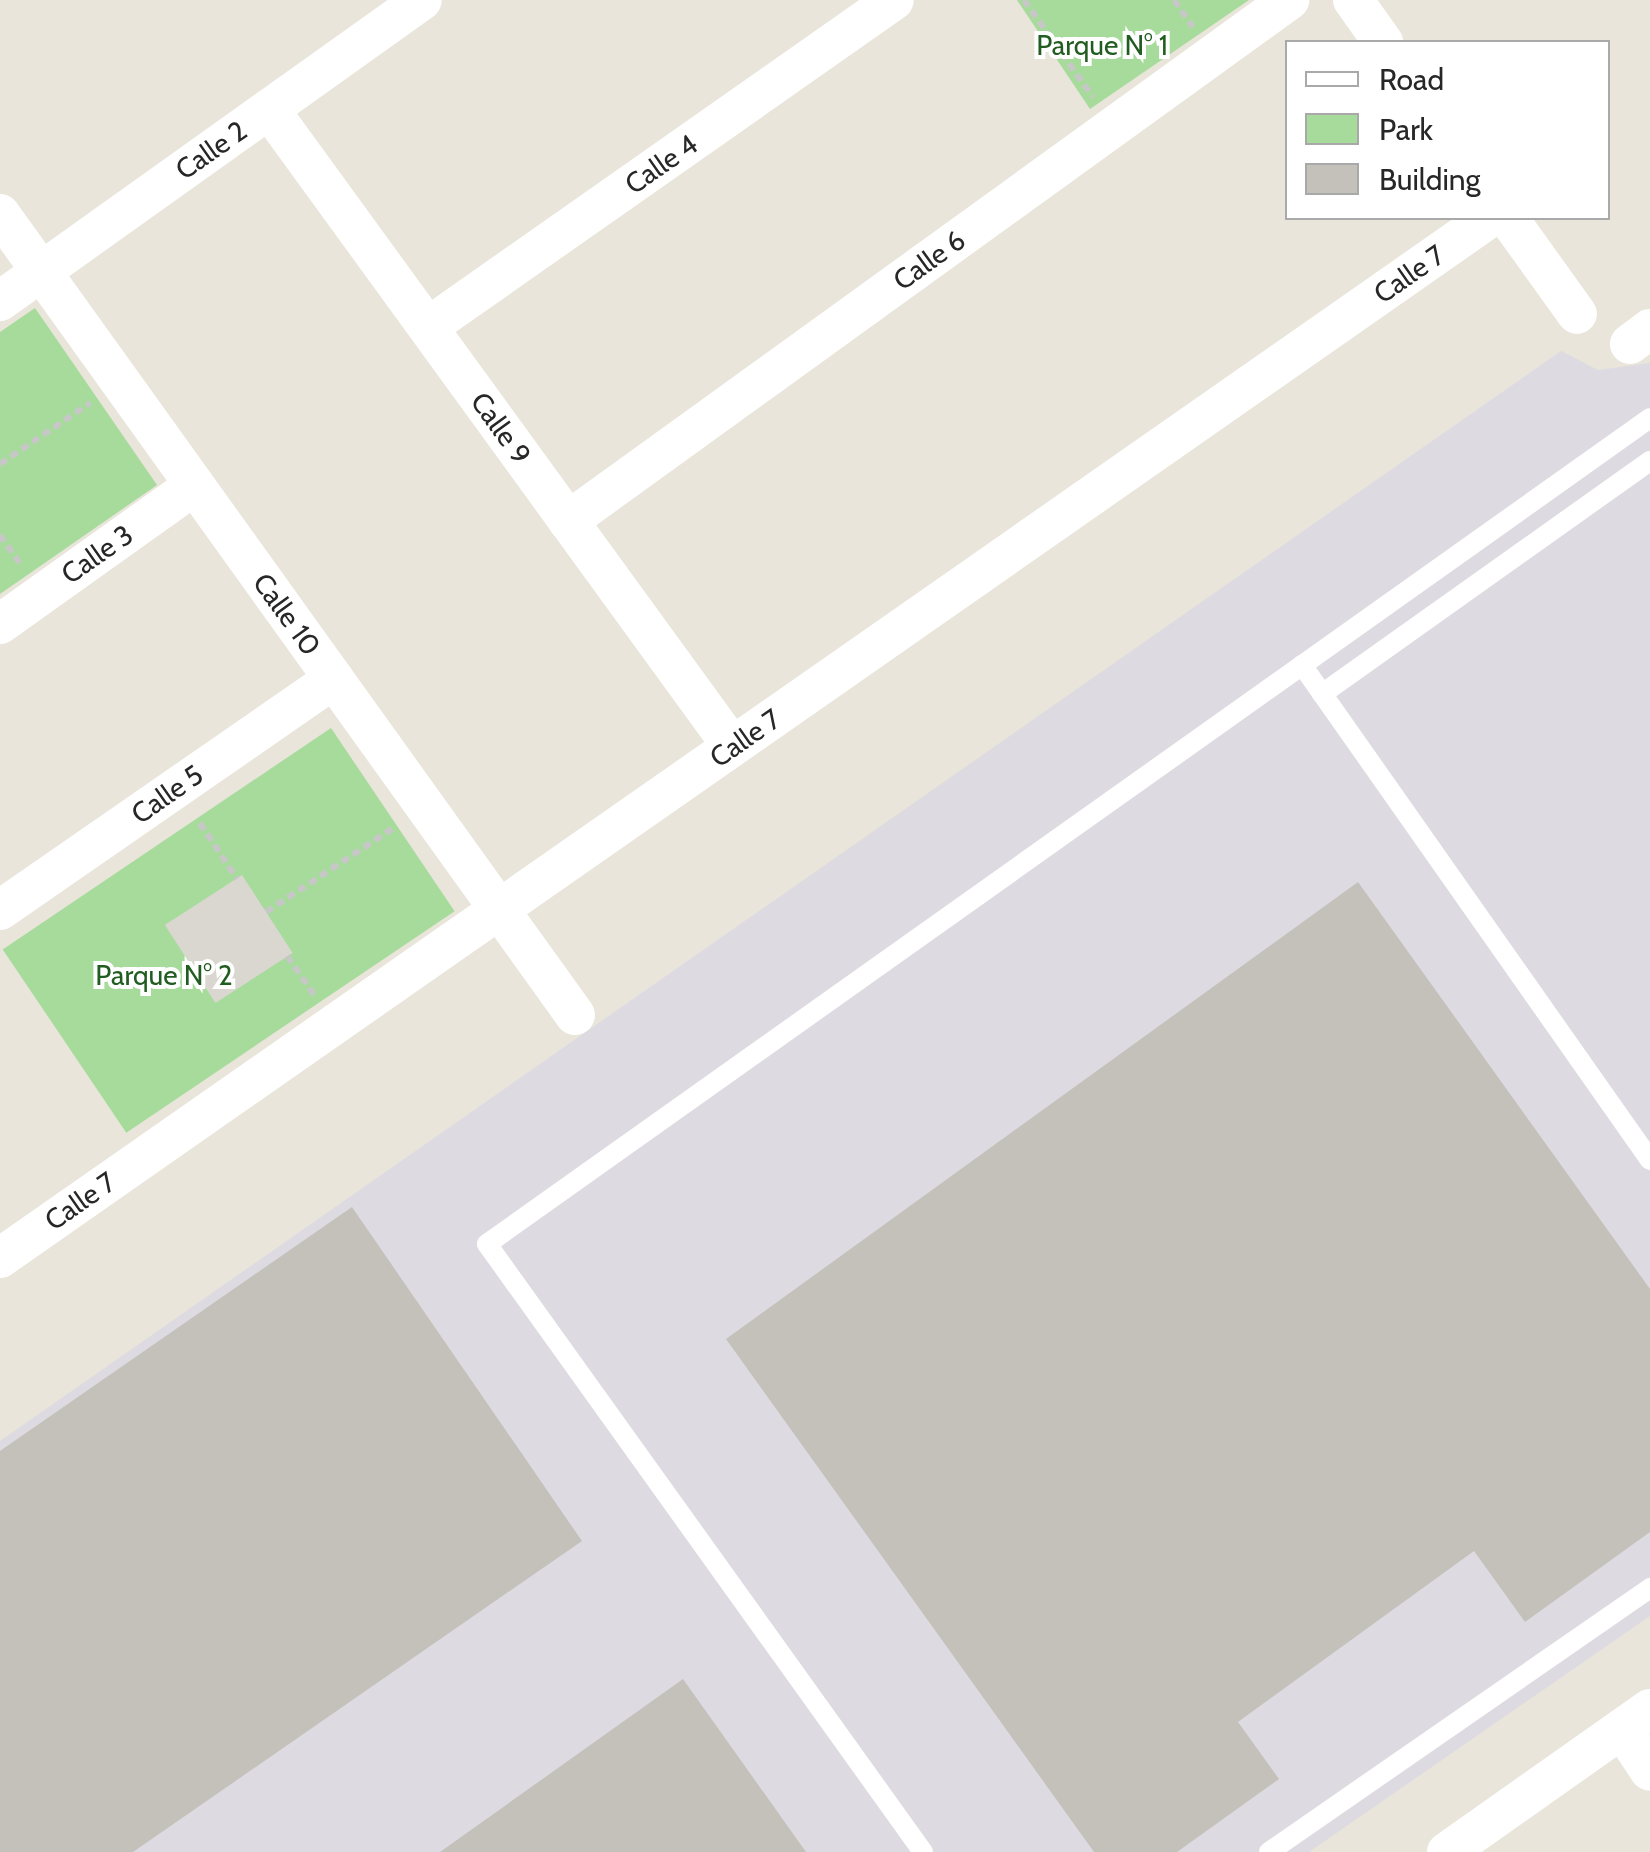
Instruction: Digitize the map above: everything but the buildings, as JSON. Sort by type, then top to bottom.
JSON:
[{"type":"street","name":"Calle 2","points":[[0,300],[422,0]]},
{"type":"street","name":"Calle 4","points":[[428,327],[894,0]]},
{"type":"street","name":"Calle 6","points":[[568,521],[1289,0]]},
{"type":"street","points":[[1353,0],[1382,40]]},
{"type":"street","name":"Calle 9","points":[[269,109],[732,746]]},
{"type":"street","name":"Calle 10","points":[[0,214],[575,1015]]},
{"type":"street","name":"Calle 7","points":[[0,1258],[1486,220]]},
{"type":"street","points":[[1509,220],[1577,314]]},
{"type":"street","name":"Calle 3","points":[[0,624],[195,485]]},
{"type":"street","name":"Calle 5","points":[[0,910],[334,679]]},
{"type":"street","points":[[1447,1852],[1636,1719],[1650,1771]]},
{"type":"lane","points":[[923,1852],[488,1244],[1650,418]]},
{"type":"lane","points":[[1322,694],[1650,461]]},
{"type":"lane","points":[[1302,665],[1650,1160]]},
{"type":"lane","points":[[1269,1852],[1650,1588]]},
{"type":"path","points":[[1024,0],[1114,126]]},
{"type":"path","points":[[1174,0],[1197,32]]},
{"type":"path","points":[[82,388],[101,416]]},
{"type":"path","points":[[0,464],[92,402]]},
{"type":"path","points":[[0,535],[26,571]]},
{"type":"path","points":[[13,580],[41,560]]},
{"type":"path","points":[[200,822],[237,879]]},
{"type":"path","points":[[266,912],[392,829]]},
{"type":"path","points":[[287,956],[316,999]]},
{"type":"shaded area","points":[[1561,351],[1598,370],[1650,363],[1650,1616],[1309,1852],[0,1852],[0,1441]]},
{"type":"shaded area","points":[[242,875],[293,953],[215,1003],[165,925]]},
{"type":"green space","name":"Parque N° 1","points":[[1017,0],[1249,0],[1090,109]]},
{"type":"green space","points":[[35,308],[157,485],[0,594],[0,332]]},
{"type":"green space","name":"Parque N° 2","points":[[331,728],[455,911],[126,1133],[3,949]]}]
